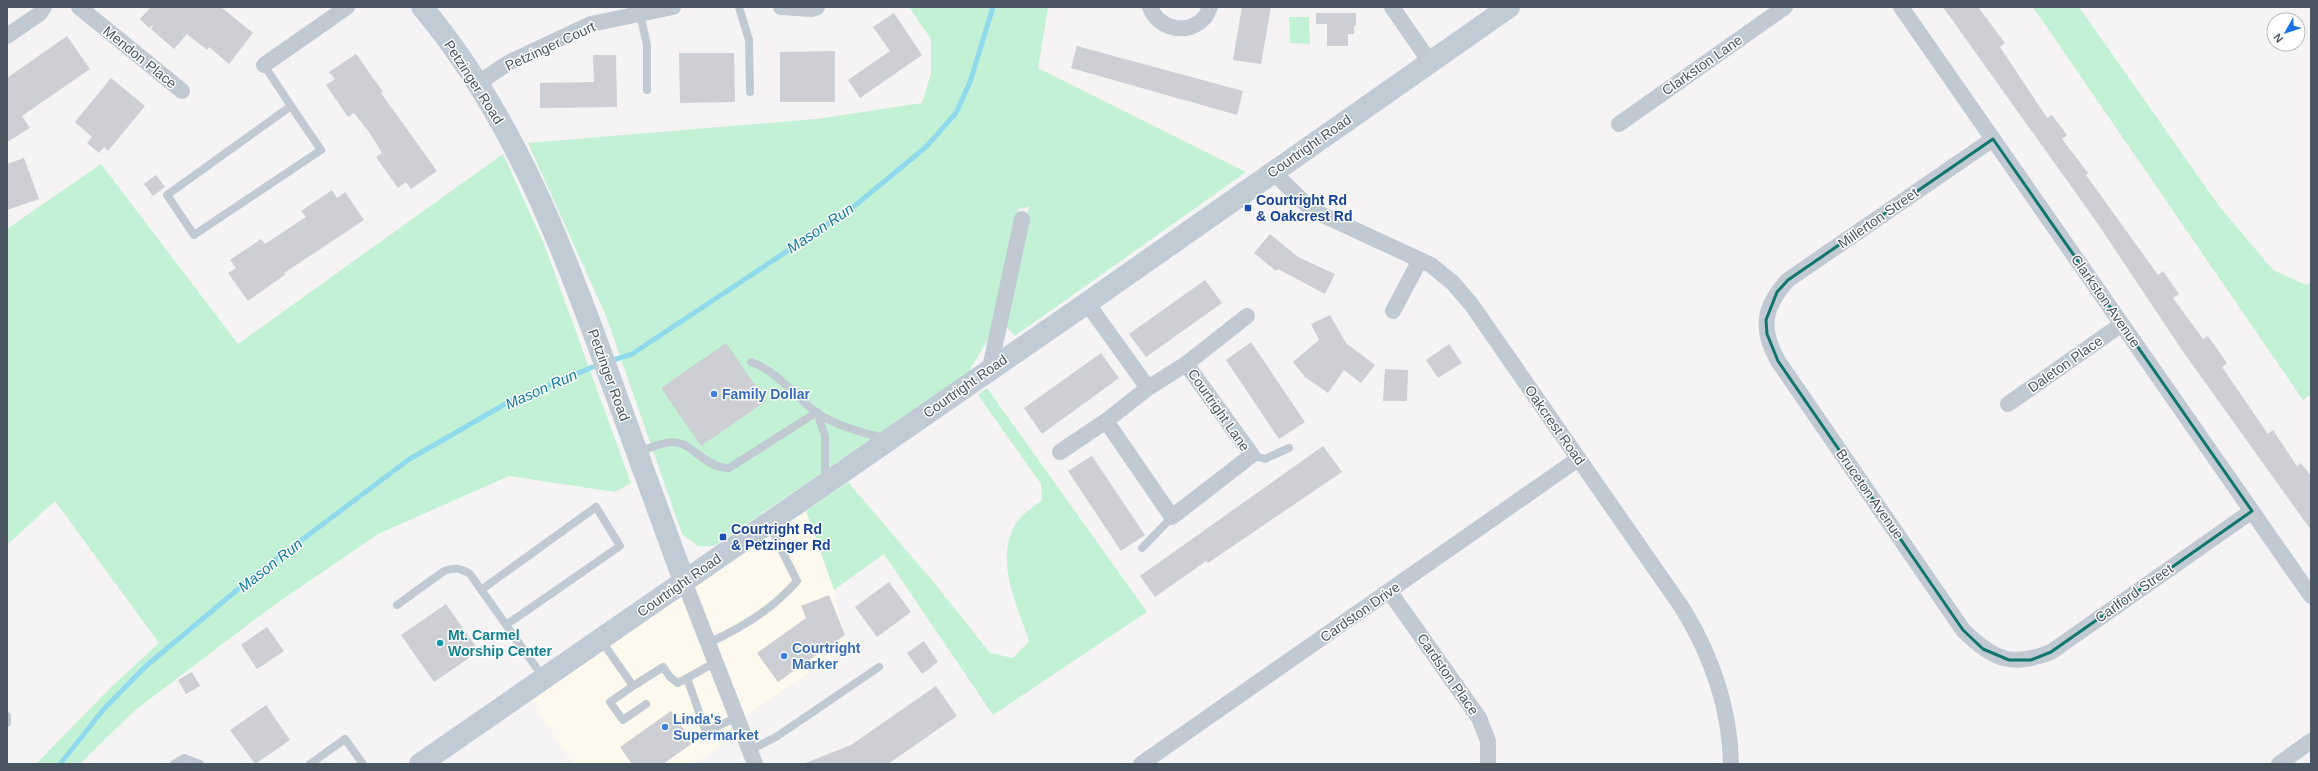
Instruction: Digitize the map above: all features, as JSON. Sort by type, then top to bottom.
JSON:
[{"type":"street","points":[[7,36],[39,14],[44,7]]},
{"type":"street","name":"Mendon Place","points":[[79,7],[182,91]]},
{"type":"street","points":[[264,65],[347,7]]},
{"type":"street","name":"Petzinger Road","points":[[422,7],[478,83],[509,137],[555,234],[605,364],[684,581],[752,757]]},
{"type":"street","name":"Petzinger Court","points":[[478,83],[510,62],[591,24],[673,7]]},
{"type":"street","points":[[781,7],[812,9],[817,7]]},
{"type":"street","points":[[1150,7],[1161,21],[1174,28],[1191,27],[1204,18],[1210,7]]},
{"type":"street","points":[[1392,7],[1430,62]]},
{"type":"street","name":"Courtright Road","points":[[420,764],[1086,303],[1509,7]]},
{"type":"street","name":"Clarkston Lane","points":[[1619,124],[1786,7]]},
{"type":"street","name":"Clarkston Avenue","points":[[1901,7],[2311,596]]},
{"type":"street","name":"Millerton Street","points":[[1770,305],[1776,292],[1788,280],[1993,139]]},
{"type":"street","name":"Oakcrest Road","points":[[1273,172],[1312,210],[1431,265],[1453,283],[1471,304],[1679,603],[1700,637],[1721,692],[1727,720],[1731,764]]},
{"type":"street","points":[[990,368],[1022,219]]},
{"type":"street","points":[[1393,311],[1420,260]]},
{"type":"street","points":[[1086,303],[1148,388]]},
{"type":"street","name":"Bruceton Avenue","points":[[1770,305],[1766,320],[1767,334],[1778,361],[1963,630],[1983,650],[2010,660]]},
{"type":"street","name":"Courtright Lane","points":[[1060,452],[1106,421],[1148,388],[1186,364],[1247,316]]},
{"type":"street","name":"Daleton Place","points":[[2008,404],[2122,324]]},
{"type":"street","name":"Courtright Lane","points":[[1172,517],[1252,456],[1186,364]]},
{"type":"street","points":[[1106,421],[1172,517]]},
{"type":"street","name":"Cardston Drive","points":[[1141,764],[1578,459]]},
{"type":"street","name":"Carlford Street","points":[[2010,660],[2031,660],[2050,652],[2252,511]]},
{"type":"street","name":"Cardston Place","points":[[1389,591],[1479,718],[1488,741],[1488,764]]},
{"type":"street","points":[[2279,764],[2311,742]]},
{"type":"lane","points":[[739,7],[749,40],[750,92]]},
{"type":"lane","points":[[640,14],[647,45],[647,90]]},
{"type":"lane","points":[[264,65],[321,150],[194,235],[167,195],[291,106]]},
{"type":"lane","points":[[751,362],[760,365],[783,380],[817,412],[848,428],[890,439]]},
{"type":"lane","points":[[637,452],[671,442],[682,443],[705,461],[718,468],[729,468],[817,412]]},
{"type":"lane","points":[[817,412],[825,436],[825,483]]},
{"type":"lane","points":[[1252,456],[1265,459],[1289,448]]},
{"type":"lane","points":[[481,590],[596,507],[620,546],[506,625]]},
{"type":"lane","points":[[1142,548],[1172,517]]},
{"type":"lane","points":[[708,643],[739,630],[785,595],[797,581],[768,523]]},
{"type":"lane","points":[[397,605],[452,568],[461,568],[470,574],[543,678]]},
{"type":"lane","points":[[600,639],[633,686]]},
{"type":"lane","points":[[646,704],[623,720],[610,702],[663,667],[670,677],[678,683],[716,662]]},
{"type":"lane","points":[[752,757],[776,736],[879,667]]},
{"type":"lane","points":[[687,678],[706,732],[737,717]]},
{"type":"lane","points":[[7,716],[7,723]]},
{"type":"lane","points":[[310,764],[345,739],[363,764]]},
{"type":"lane","points":[[174,764],[184,758],[200,764]]},
{"type":"highlighted area","points":[[1993,139],[2252,511],[2051,652],[2031,660],[2009,660],[1983,649],[1963,630],[1778,361],[1767,334],[1766,320],[1777,292],[1788,280]]},
{"type":"shaded area","points":[[806,511],[834,590],[847,648],[731,725],[735,736],[694,764],[573,764],[531,700]]},
{"type":"green space","points":[[909,7],[1048,7],[1038,68],[1246,172],[1015,336],[1006,326],[1029,207],[1018,209],[990,336],[968,373],[714,546],[698,546],[682,534],[606,316],[528,143],[816,119],[922,103],[931,73],[931,39]]},
{"type":"green space","points":[[2033,7],[2079,7],[2219,206],[2273,270],[2306,285],[2311,283],[2311,394],[2303,400]]},
{"type":"green space","points":[[1289,17],[1309,17],[1310,44],[1290,43]]},
{"type":"green space","points":[[503,154],[544,244],[631,483],[615,492],[509,476],[378,534],[270,608],[134,711],[80,764],[36,764],[110,688],[159,643],[55,501],[7,545],[7,229],[101,164],[238,344]]},
{"type":"green space","points":[[987,388],[1147,612],[993,715],[884,554],[834,590],[806,511],[848,482],[936,585],[990,653],[1013,658],[1029,641],[1010,582],[1007,566],[1007,551],[1010,536],[1019,519],[1042,500],[1041,484],[978,395]]},
{"type":"building","points":[[151,7],[221,7],[253,33],[229,64],[209,47],[207,50],[187,34],[174,49],[151,29],[154,24],[149,28],[140,19]]},
{"type":"building","points":[[1242,7],[1271,7],[1261,64],[1233,60]]},
{"type":"building","points":[[1943,7],[1978,7],[2005,43],[2000,47],[2047,118],[2052,115],[2067,135],[2062,139],[2088,173],[2086,175],[2158,275],[2163,271],[2179,294],[2173,298],[2203,339],[2208,336],[2227,363],[2222,367],[2268,434],[2273,430],[2297,466],[2301,463],[2311,476],[2311,530],[2184,353],[2098,224]]},
{"type":"building","points":[[894,13],[922,55],[860,98],[848,80],[890,51],[873,27]]},
{"type":"building","points":[[1316,13],[1356,13],[1356,26],[1354,26],[1354,34],[1348,34],[1348,46],[1327,46],[1327,24],[1316,24]]},
{"type":"building","points":[[67,36],[90,69],[22,116],[30,128],[7,142],[7,78]]},
{"type":"building","points":[[1077,46],[1243,91],[1237,115],[1071,68]]},
{"type":"building","points":[[835,51],[835,102],[780,102],[780,52]]},
{"type":"building","points":[[679,53],[734,53],[735,102],[680,103]]},
{"type":"building","points":[[356,54],[383,92],[381,93],[437,171],[411,189],[406,182],[398,188],[376,157],[382,153],[369,132],[354,113],[348,117],[326,85],[335,79],[329,72]]},
{"type":"building","points":[[593,55],[616,55],[617,107],[540,108],[540,83],[594,82]]},
{"type":"building","points":[[111,78],[145,106],[108,151],[104,147],[99,153],[87,143],[92,137],[75,122]]},
{"type":"building","points":[[24,158],[39,199],[7,210],[7,164]]},
{"type":"building","points":[[156,175],[165,187],[153,196],[144,184]]},
{"type":"building","points":[[332,190],[337,198],[345,192],[364,220],[284,273],[286,274],[248,301],[228,273],[236,268],[230,260],[261,239],[265,244],[306,217],[301,211]]},
{"type":"building","points":[[1270,234],[1298,257],[1335,274],[1325,294],[1278,269],[1276,271],[1254,253]]},
{"type":"building","points":[[1205,280],[1222,303],[1146,357],[1129,334]]},
{"type":"building","points":[[1330,315],[1346,343],[1375,365],[1361,383],[1344,370],[1328,393],[1305,377],[1293,362],[1319,340],[1311,324]]},
{"type":"building","points":[[1251,342],[1305,422],[1279,439],[1226,360]]},
{"type":"building","name":"Family Dollar","points":[[726,343],[766,401],[701,446],[661,388]]},
{"type":"building","points":[[1449,344],[1462,363],[1438,378],[1426,360]]},
{"type":"building","points":[[1101,353],[1119,378],[1042,434],[1024,408]]},
{"type":"building","points":[[1385,369],[1408,370],[1407,401],[1383,401]]},
{"type":"building","points":[[1323,446],[1342,472],[1208,563],[1206,561],[1155,597],[1140,576]]},
{"type":"building","points":[[1092,456],[1145,535],[1121,551],[1068,471]]},
{"type":"building","points":[[889,582],[911,612],[877,637],[855,607]]},
{"type":"building","points":[[829,595],[845,635],[778,682],[757,653],[806,618],[801,606]]},
{"type":"building","name":"Mt. Carmel Worship Center","points":[[446,604],[479,651],[434,682],[401,635]]},
{"type":"building","points":[[267,627],[284,651],[257,669],[241,645]]},
{"type":"building","points":[[924,641],[938,662],[922,674],[907,653]]},
{"type":"building","points":[[192,672],[200,686],[186,694],[178,680]]},
{"type":"building","points":[[936,686],[957,716],[888,764],[803,764],[851,745]]},
{"type":"building","points":[[266,705],[290,740],[255,764],[230,730]]},
{"type":"building","name":"Linda's Supermarket","points":[[671,711],[693,743],[663,764],[632,764],[620,747]]},
{"type":"waterway","name":"Mason Run","points":[[610,361],[632,354],[852,208],[926,147],[956,113],[970,82],[993,7]]},
{"type":"waterway","name":"Mason Run","points":[[60,764],[103,710],[146,666],[255,575],[408,460],[507,403],[600,364]]},
{"type":"place","name":"Courtright Rd & Oakcrest Rd","points":[[1248,208]]},
{"type":"place","name":"Family Dollar","points":[[714,394]]},
{"type":"place","name":"Courtright Rd & Petzinger Rd","points":[[723,537]]},
{"type":"place","name":"Mt. Carmel Worship Center","points":[[440,643]]},
{"type":"place","name":"Courtright Marker","points":[[784,656]]},
{"type":"place","name":"Linda's Supermarket","points":[[665,727]]}]
